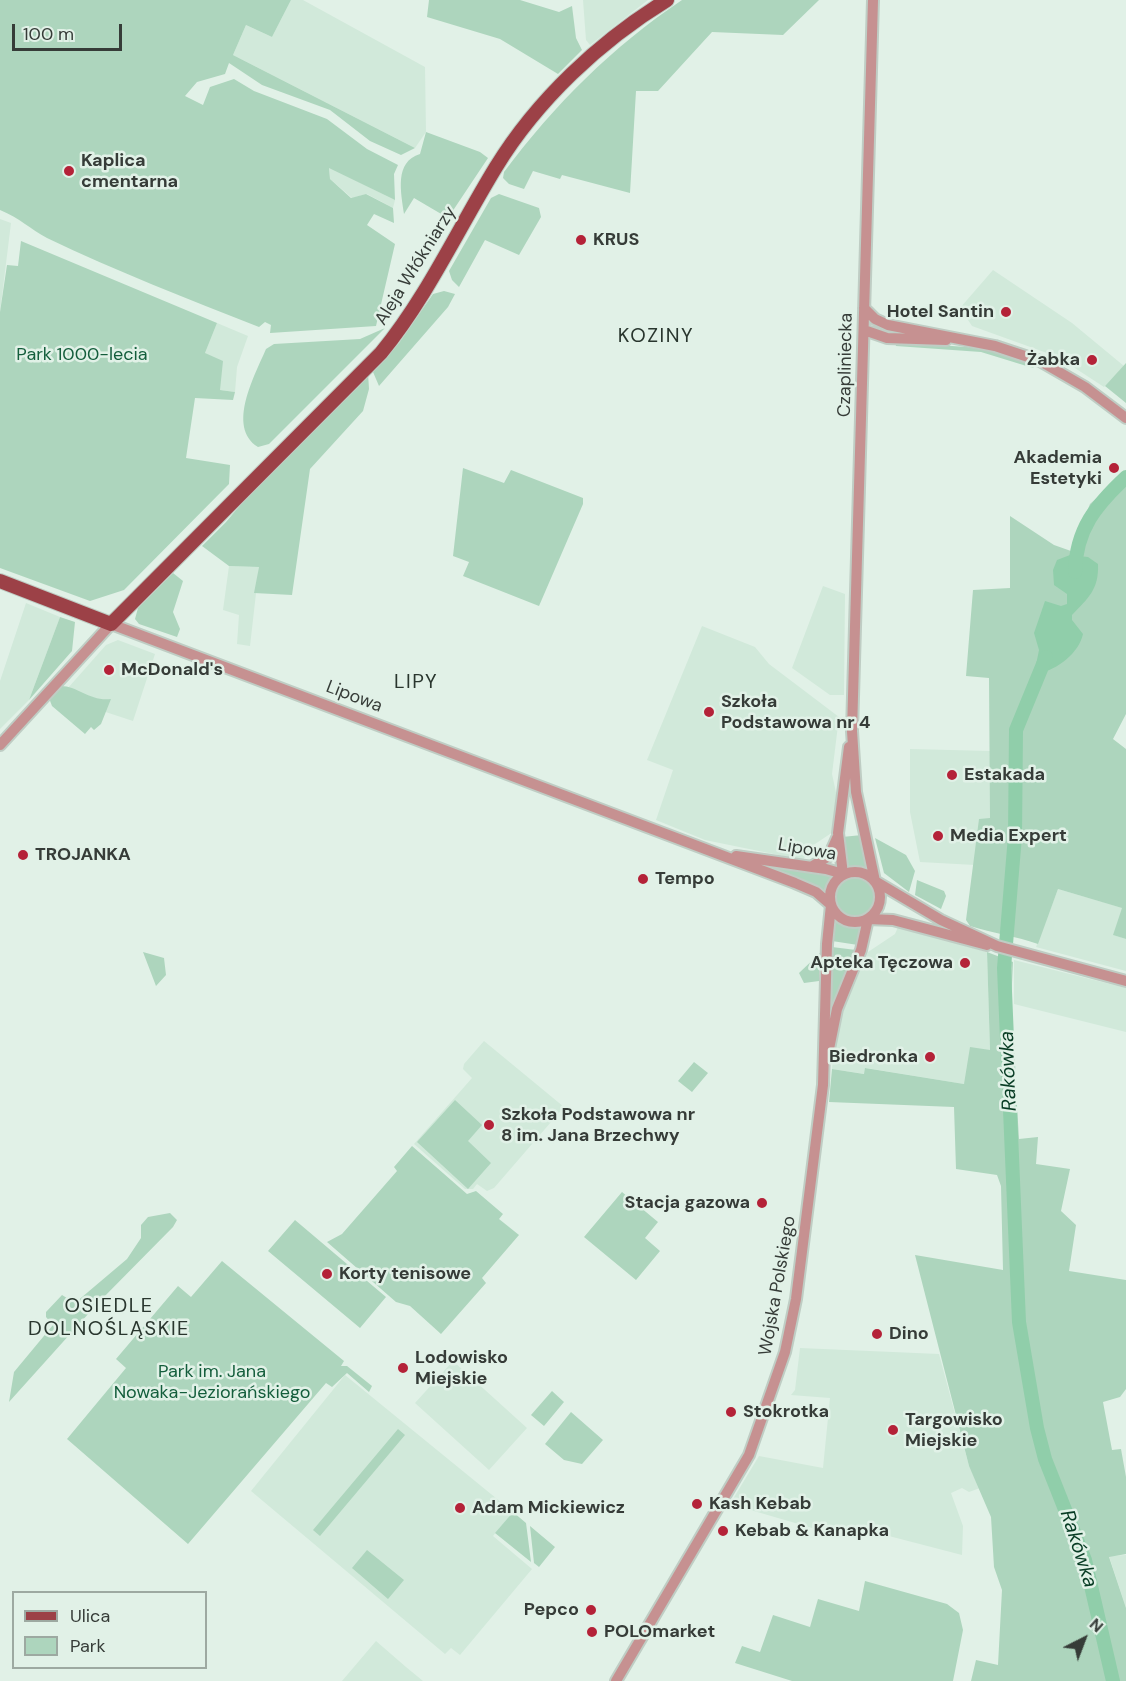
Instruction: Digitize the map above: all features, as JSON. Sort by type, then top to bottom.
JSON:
[{"type":"main road","name":"Aleja Włókniarzy","points":[[111,624],[361,374],[392,340],[413,311],[497,165],[542,106],[606,44],[667,0]]},
{"type":"main road","name":"Lipowa","points":[[0,582],[111,624]]},
{"type":"street","name":"Czapliniecka","points":[[873,0],[852,731],[856,792],[875,881]]},
{"type":"street","points":[[864,308],[874,319],[888,326]]},
{"type":"street","points":[[864,330],[888,326],[936,333],[954,339],[1005,348],[1040,361],[1085,387],[1126,418]]},
{"type":"street","points":[[864,330],[887,338],[954,339]]},
{"type":"street","points":[[863,354],[872,345],[887,338]]},
{"type":"street","points":[[0,745],[111,624]]},
{"type":"street","name":"Lipowa","points":[[111,624],[813,891],[831,906]]},
{"type":"street","name":"Czapliniecka","points":[[843,874],[838,836],[845,767],[852,731]]},
{"type":"street","points":[[810,867],[829,856],[838,836]]},
{"type":"street","name":"Lipowa","points":[[695,846],[738,857],[843,874]]},
{"type":"street","points":[[997,946],[941,920],[864,873],[843,874],[833,884],[831,906],[834,912],[846,921],[893,920],[977,944],[997,946],[1126,981]]},
{"type":"street","points":[[868,919],[880,902],[875,881]]},
{"type":"street","name":"Wojska Polskiego","points":[[824,1071],[827,944],[831,906]]},
{"type":"street","name":"Wojska Polskiego","points":[[616,1681],[743,1465],[777,1381],[796,1299],[824,1071],[837,1009],[861,950],[868,919]]},
{"type":"street","points":[[861,950],[876,927],[893,920]]},
{"type":"shaded area","points":[[291,0],[303,0],[425,67],[426,132],[415,148],[233,55],[246,25],[272,37]]},
{"type":"shaded area","points":[[583,0],[648,0],[590,45],[586,40]]},
{"type":"shaded area","points":[[329,167],[395,200],[393,208],[367,194],[352,198],[330,179]]},
{"type":"shaded area","points":[[0,219],[11,223],[0,312]]},
{"type":"shaded area","points":[[993,270],[1072,323],[1124,366],[1104,387],[1058,357],[972,326],[960,308]]},
{"type":"shaded area","points":[[217,323],[248,336],[237,367],[235,392],[220,390],[205,353]]},
{"type":"shaded area","points":[[1070,555],[1088,557],[1098,564],[1097,581],[1088,598],[1072,615],[1072,620],[1083,634],[1077,648],[1060,664],[1039,673],[1035,670],[1039,650],[1034,633],[1045,601],[1061,606],[1067,604],[1067,594],[1054,585],[1053,570],[1057,560]]},
{"type":"shaded area","points":[[229,566],[259,567],[250,646],[237,644],[239,615],[223,610]]},
{"type":"shaded area","points":[[823,586],[845,594],[844,695],[830,695],[792,668]]},
{"type":"shaded area","points":[[26,603],[60,617],[29,700],[0,729],[0,681]]},
{"type":"shaded area","points":[[702,626],[755,647],[769,664],[839,717],[832,774],[837,797],[833,832],[812,846],[803,860],[705,840],[656,820],[673,770],[647,760]]},
{"type":"shaded area","points":[[118,640],[155,654],[133,721],[60,697],[106,645]]},
{"type":"shaded area","points":[[910,749],[991,751],[990,818],[978,848],[975,865],[920,862],[910,812]]},
{"type":"shaded area","points":[[1058,889],[1123,908],[1114,935],[1126,939],[1126,971],[1036,947]]},
{"type":"shaded area","points":[[898,927],[987,952],[990,1050],[964,1084],[866,1068],[865,1074],[832,1069],[835,1037],[841,1016],[868,952],[895,934]]},
{"type":"shaded area","points":[[1014,960],[1126,988],[1126,1032],[1014,1004]]},
{"type":"shaded area","name":"Szkoła Podstawowa nr 8 im. Jana Brzechwy","points":[[484,1041],[564,1107],[494,1188],[487,1191],[477,1184],[473,1189],[465,1189],[414,1144],[472,1078],[463,1069],[464,1064]]},
{"type":"shaded area","name":"Targowisko Miejskie","points":[[800,1348],[939,1354],[969,1466],[980,1488],[969,1492],[962,1488],[951,1493],[963,1526],[962,1555],[862,1529],[843,1537],[730,1504],[759,1456],[823,1468],[830,1398],[791,1395],[795,1390]]},
{"type":"shaded area","points":[[453,1361],[527,1428],[489,1470],[415,1403]]},
{"type":"shaded area","points":[[345,1375],[513,1512],[493,1536],[532,1569],[460,1655],[451,1648],[445,1654],[251,1491]]},
{"type":"shaded area","points":[[1126,1555],[1126,1608],[1109,1556]]},
{"type":"shaded area","points":[[376,1641],[406,1667],[423,1681],[342,1681]]},
{"type":"green space","points":[[0,0],[291,0],[272,37],[246,25],[233,55],[415,148],[401,155],[370,141],[330,110],[262,85],[229,63],[225,74],[197,82],[185,96],[203,105],[210,87],[234,79],[254,91],[327,119],[367,149],[398,165],[394,174],[395,200],[329,168],[330,179],[351,198],[366,194],[393,208],[394,223],[374,214],[367,225],[395,244],[376,326],[270,333],[271,325],[265,322],[259,327],[126,273],[47,238],[0,210]]},
{"type":"green space","points":[[429,0],[520,0],[559,12],[572,6],[576,38],[582,50],[558,74],[500,39],[427,17]]},
{"type":"green space","points":[[682,0],[819,0],[783,35],[712,32],[658,91],[636,91],[630,193],[562,175],[560,179],[533,171],[524,189],[509,184],[503,178],[504,172],[564,100],[608,57]]},
{"type":"green space","points":[[426,132],[480,152],[488,158],[448,218],[414,198],[404,214],[401,187],[403,171],[412,158],[420,154]]},
{"type":"green space","points":[[499,194],[539,208],[541,217],[519,255],[485,240],[459,287],[452,280],[449,271],[491,198]]},
{"type":"green space","name":"Park 1000-lecia","points":[[21,241],[217,323],[205,353],[223,361],[220,390],[235,392],[233,400],[195,398],[186,458],[230,465],[229,484],[124,590],[90,601],[0,568],[0,312],[7,265],[18,266]]},
{"type":"green space","points":[[444,291],[455,294],[448,307],[379,386],[373,372],[399,343],[433,294]]},
{"type":"green space","points":[[385,328],[269,444],[258,447],[249,438],[244,427],[246,400],[266,349],[274,344],[360,339]]},
{"type":"green space","points":[[895,342],[981,348],[1036,365],[1033,368],[981,352],[896,346]]},
{"type":"green space","points":[[1126,363],[1126,403],[1105,386]]},
{"type":"green space","points":[[368,373],[369,389],[363,411],[310,469],[292,595],[254,593],[259,567],[229,566],[202,546],[257,485]]},
{"type":"green space","points":[[463,468],[504,483],[511,470],[583,498],[583,504],[539,606],[463,576],[469,562],[453,556]]},
{"type":"green space","points":[[1126,471],[1126,714],[1113,739],[1126,749],[1126,939],[1113,935],[1122,908],[1058,889],[1038,944],[970,926],[966,920],[979,819],[990,818],[989,678],[966,676],[973,590],[1010,588],[1010,516],[1054,545],[1071,551],[1090,504]]},
{"type":"green space","points":[[173,573],[183,581],[173,612],[180,629],[177,637],[139,624],[135,619],[138,608]]},
{"type":"green space","points":[[60,617],[75,622],[72,651],[29,700]]},
{"type":"green space","points":[[60,686],[66,686],[97,698],[111,699],[101,724],[94,730],[91,727],[85,734],[52,706],[49,698]]},
{"type":"green space","points":[[862,835],[869,870],[845,866],[842,837]]},
{"type":"green space","points":[[875,838],[906,855],[915,871],[909,892],[884,873]]},
{"type":"green space","points":[[763,864],[835,875],[824,893],[762,867]]},
{"type":"green space","points":[[855,876],[870,882],[876,897],[870,912],[855,918],[840,912],[834,897],[840,882]]},
{"type":"green space","points":[[917,880],[944,891],[946,896],[941,909],[915,895]]},
{"type":"green space","points":[[834,921],[850,927],[862,927],[858,945],[832,941]]},
{"type":"green space","points":[[832,947],[856,950],[832,1010],[830,1007]]},
{"type":"green space","points":[[143,952],[164,958],[166,975],[156,986]]},
{"type":"green space","points":[[987,952],[1013,962],[1011,1004],[1019,1139],[1038,1137],[1036,1164],[1070,1169],[1061,1211],[1076,1225],[1069,1271],[1126,1280],[1126,1389],[1120,1397],[1103,1402],[1112,1450],[1121,1449],[1126,1477],[1126,1554],[1109,1557],[1126,1608],[1126,1681],[971,1681],[976,1660],[998,1665],[1002,1590],[994,1567],[991,1517],[969,1466],[915,1255],[1003,1270],[1001,1186],[997,1175],[956,1169],[954,1107],[829,1102],[832,1069],[864,1074],[865,1068],[964,1084],[970,1047],[990,1050]]},
{"type":"green space","points":[[820,953],[819,981],[804,983],[799,973]]},
{"type":"green space","points":[[694,1062],[708,1073],[692,1092],[678,1081]]},
{"type":"green space","points":[[455,1100],[482,1125],[468,1141],[491,1163],[468,1189],[417,1142]]},
{"type":"green space","points":[[412,1146],[467,1194],[476,1191],[503,1214],[499,1219],[519,1235],[482,1278],[486,1283],[441,1334],[410,1306],[396,1302],[327,1242],[342,1234],[397,1171],[394,1167]]},
{"type":"green space","points":[[622,1192],[658,1222],[645,1238],[660,1251],[636,1280],[584,1237]]},
{"type":"green space","points":[[170,1213],[177,1220],[173,1227],[98,1303],[9,1402],[14,1372],[53,1325],[46,1317],[46,1312],[62,1295],[75,1303],[127,1259],[141,1238],[141,1225],[148,1217]]},
{"type":"green space","name":"Korty tenisowe","points":[[295,1220],[386,1297],[360,1328],[268,1251]]},
{"type":"green space","name":"Park im. Jana Nowaka-Jeziorańskiego","points":[[222,1261],[344,1361],[341,1366],[347,1366],[372,1386],[369,1392],[347,1373],[332,1387],[326,1383],[188,1544],[67,1439],[126,1368],[116,1359],[178,1286],[191,1297]]},
{"type":"green space","points":[[552,1391],[564,1402],[544,1426],[531,1415]]},
{"type":"green space","points":[[571,1412],[603,1440],[582,1464],[564,1460],[545,1444]]},
{"type":"green space","points":[[398,1429],[405,1435],[320,1536],[313,1530]]},
{"type":"green space","points":[[513,1512],[526,1523],[531,1562],[495,1533]]},
{"type":"green space","points":[[530,1526],[555,1547],[539,1567],[534,1563]]},
{"type":"green space","points":[[367,1550],[404,1580],[388,1599],[352,1568]]},
{"type":"green space","points":[[865,1581],[947,1604],[959,1613],[963,1630],[953,1681],[792,1681],[735,1663],[742,1646],[760,1652],[773,1615],[810,1627],[818,1599],[859,1611]]},
{"type":"waterway","name":"Rakówka","points":[[1075,572],[1076,557],[1084,530],[1097,508],[1126,477]]},
{"type":"waterway","name":"Rakówka","points":[[1046,657],[1016,730],[1015,836],[1004,968],[1019,1322],[1037,1428],[1045,1459],[1085,1560],[1113,1681]]},
{"type":"place","name":"Kaplica cmentarna","points":[[69,171]]},
{"type":"place","name":"KRUS","points":[[581,240]]},
{"type":"place","name":"Hotel Santin","points":[[1006,312]]},
{"type":"place","name":"Żabka","points":[[1092,360]]},
{"type":"place","name":"Akademia Estetyki","points":[[1114,468]]},
{"type":"place","name":"McDonald's","points":[[109,670]]},
{"type":"place","name":"Szkoła Podstawowa nr 4","points":[[709,712]]},
{"type":"place","name":"Estakada","points":[[952,775]]},
{"type":"place","name":"Media Expert","points":[[938,836]]},
{"type":"place","name":"TROJANKA","points":[[23,855]]},
{"type":"place","name":"Tempo","points":[[643,879]]},
{"type":"place","name":"Apteka Tęczowa","points":[[965,963]]},
{"type":"place","name":"Biedronka","points":[[930,1057]]},
{"type":"place","name":"Szkoła Podstawowa nr 8 im. Jana Brzechwy","points":[[489,1125]]},
{"type":"place","name":"Stacja gazowa","points":[[762,1203]]},
{"type":"place","name":"Korty tenisowe","points":[[327,1274]]},
{"type":"place","name":"Dino","points":[[877,1334]]},
{"type":"place","name":"Lodowisko Miejskie","points":[[403,1368]]},
{"type":"place","name":"Stokrotka","points":[[731,1412]]},
{"type":"place","name":"Targowisko Miejskie","points":[[893,1430]]},
{"type":"place","name":"Kash Kebab","points":[[697,1504]]},
{"type":"place","name":"Adam Mickiewicz","points":[[460,1508]]},
{"type":"place","name":"Kebab & Kanapka","points":[[723,1531]]},
{"type":"place","name":"Pepco","points":[[591,1610]]},
{"type":"place","name":"POLOmarket","points":[[592,1632]]},
{"type":"district","name":"KOZINY","points":[[656,337]]},
{"type":"district","name":"LIPY","points":[[416,683]]},
{"type":"district","name":"OSIEDLE DOLNOŚLĄSKIE","points":[[109,1318]]}]
